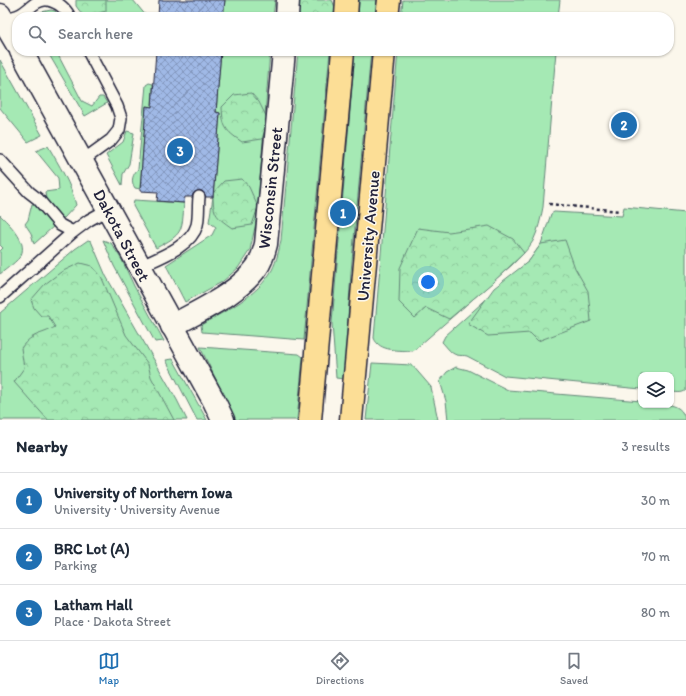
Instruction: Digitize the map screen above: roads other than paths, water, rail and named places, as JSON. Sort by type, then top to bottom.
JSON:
[{"type":"main road","points":[[346,12],[347,0]]},
{"type":"main road","points":[[388,12],[389,0]]},
{"type":"main road","points":[[310,420],[343,56]]},
{"type":"main road","name":"University Avenue","points":[[351,420],[384,56]]},
{"type":"street","points":[[287,12],[288,0]]},
{"type":"street","points":[[1,20],[12,36]]},
{"type":"street","name":"Dakota Street","points":[[24,56],[109,209],[223,420]]},
{"type":"street","name":"Wisconsin Street","points":[[172,326],[232,292],[252,274],[263,255],[266,244],[284,56]]},
{"type":"lane","points":[[23,12],[42,0],[47,0],[57,2],[63,6],[67,12]]},
{"type":"lane","points":[[1,20],[12,17]]},
{"type":"lane","points":[[82,161],[111,140],[119,130],[121,118],[117,106],[91,56]]},
{"type":"lane","points":[[0,160],[29,192],[38,199],[60,225],[73,232]]},
{"type":"lane","points":[[139,267],[171,252],[192,236],[198,224],[199,197]]},
{"type":"lane","points":[[0,297],[73,232],[89,220],[109,209]]},
{"type":"place","name":"BRC Lot (A)","points":[[624,125]]},
{"type":"place","name":"Latham Hall","points":[[180,151]]},
{"type":"place","name":"University of Northern Iowa","points":[[343,213]]}]
